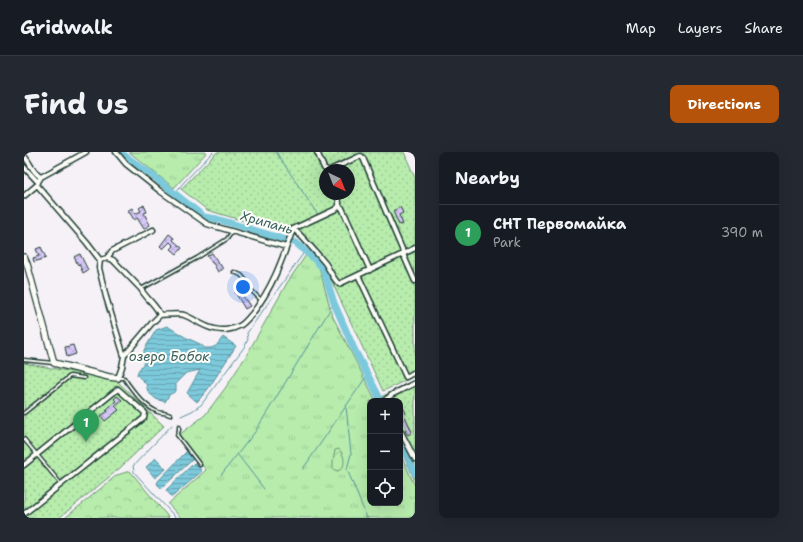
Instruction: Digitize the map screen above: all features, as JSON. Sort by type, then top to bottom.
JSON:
[{"type":"street","points":[[24,196],[38,183],[42,177],[86,152]]},
{"type":"street","points":[[116,152],[126,164],[160,191],[207,224],[287,245]]},
{"type":"street","points":[[317,152],[322,164]]},
{"type":"street","points":[[340,164],[360,154],[363,158],[415,281]]},
{"type":"street","points":[[24,156],[37,176],[42,177]]},
{"type":"street","points":[[24,167],[100,260],[99,268],[106,297],[124,356],[118,378],[54,363],[24,257]]},
{"type":"street","points":[[338,200],[339,206],[342,208],[370,270]]},
{"type":"street","points":[[124,356],[160,315],[183,314],[201,325],[214,329],[232,329],[240,326],[262,301],[279,268],[293,229],[330,212],[339,206]]},
{"type":"street","points":[[293,229],[302,236],[325,263],[336,282],[339,284],[415,248]]},
{"type":"street","points":[[107,258],[112,251],[153,230]]},
{"type":"street","points":[[100,260],[107,258],[113,260],[141,289],[158,310],[160,315]]},
{"type":"street","points":[[358,274],[406,377],[415,372]]},
{"type":"street","points":[[388,398],[415,383]]},
{"type":"street","points":[[24,465],[118,389],[145,413],[144,418],[24,514]]},
{"type":"street","points":[[402,434],[415,459]]},
{"type":"lane","points":[[141,289],[215,247],[226,239],[232,231]]},
{"type":"lane","points":[[234,272],[241,275],[248,283],[247,286],[262,301]]},
{"type":"lane","points":[[24,360],[54,363]]},
{"type":"lane","points":[[24,413],[70,376],[84,378]]},
{"type":"lane","points":[[118,378],[124,378],[137,396],[151,408],[170,415]]},
{"type":"lane","points":[[179,426],[177,434],[200,465]]},
{"type":"lane","points":[[24,439],[61,484]]},
{"type":"green space","points":[[129,152],[207,152],[174,188]]},
{"type":"green space","points":[[217,152],[404,152],[415,178],[415,376],[383,391],[324,265],[287,226],[254,224],[207,210],[181,189]]},
{"type":"green space","points":[[306,255],[319,267],[332,315],[374,398],[367,398],[367,506],[403,506],[403,460],[415,486],[415,518],[181,518],[168,504],[206,470],[179,435],[205,415],[226,387],[246,356],[287,283]]},
{"type":"green space","points":[[24,363],[116,380],[164,426],[120,468],[59,518],[24,518]]},
{"type":"green space","points":[[415,380],[415,481],[403,455],[403,398],[379,398]]},
{"type":"green space","points":[[339,449],[344,458],[344,465],[337,471],[333,469],[333,461],[335,450]]},
{"type":"green space","points":[[130,471],[169,518],[65,518],[117,475]]},
{"type":"water","name":"озеро Бобок","points":[[167,326],[205,348],[216,346],[223,337],[236,346],[208,389],[197,402],[187,393],[200,370],[186,373],[176,383],[176,391],[169,395],[165,402],[156,399],[148,392],[146,384],[137,375],[144,363],[144,350],[156,330]]},
{"type":"water","points":[[186,452],[189,453],[193,459],[161,488],[157,484],[158,481]]},
{"type":"water","points":[[156,458],[166,469],[155,478],[146,467]]},
{"type":"water","points":[[194,463],[202,471],[172,497],[166,490]]},
{"type":"building","points":[[144,205],[147,212],[144,213],[150,225],[144,229],[137,218],[134,220],[127,211],[132,208],[135,214],[141,211],[139,208]]},
{"type":"building","points":[[400,207],[403,213],[399,215],[403,224],[399,225],[393,211]]},
{"type":"building","points":[[169,234],[182,248],[177,254],[171,249],[174,246],[170,242],[163,249],[160,246]]},
{"type":"building","points":[[41,247],[46,258],[34,262],[33,258],[39,256],[36,249]]},
{"type":"building","points":[[212,253],[223,269],[218,272],[207,256]]},
{"type":"building","points":[[80,254],[88,270],[83,273],[74,257]]},
{"type":"building","points":[[239,290],[250,306],[245,309],[235,292]]},
{"type":"building","points":[[73,345],[76,354],[67,357],[65,347]]},
{"type":"building","points":[[117,396],[122,400],[115,406],[119,410],[105,421],[101,416],[108,411],[106,410],[116,401],[114,399]]},
{"type":"building","points":[[403,407],[406,413],[404,414],[412,432],[408,435],[405,431],[407,430],[403,421]]},
{"type":"waterway","name":"Хрипань","points":[[120,152],[153,176],[204,217],[217,219],[296,243],[314,259],[323,268],[334,303],[354,349],[379,398]]},
{"type":"waterway","points":[[175,193],[213,152]]},
{"type":"waterway","points":[[276,152],[318,215]]},
{"type":"waterway","points":[[181,416],[201,405],[245,346],[248,339],[247,333],[305,251]]},
{"type":"waterway","points":[[221,475],[255,432],[334,303]]},
{"type":"waterway","points":[[303,469],[368,374]]},
{"type":"waterway","points":[[346,406],[351,454],[347,469],[367,518]]},
{"type":"waterway","points":[[172,425],[133,466],[134,472],[176,518]]},
{"type":"waterway","name":"Хрипань","points":[[403,447],[415,473]]},
{"type":"waterway","points":[[238,455],[264,489]]},
{"type":"place","name":"СНТ Первомайка","points":[[86,442]]}]
